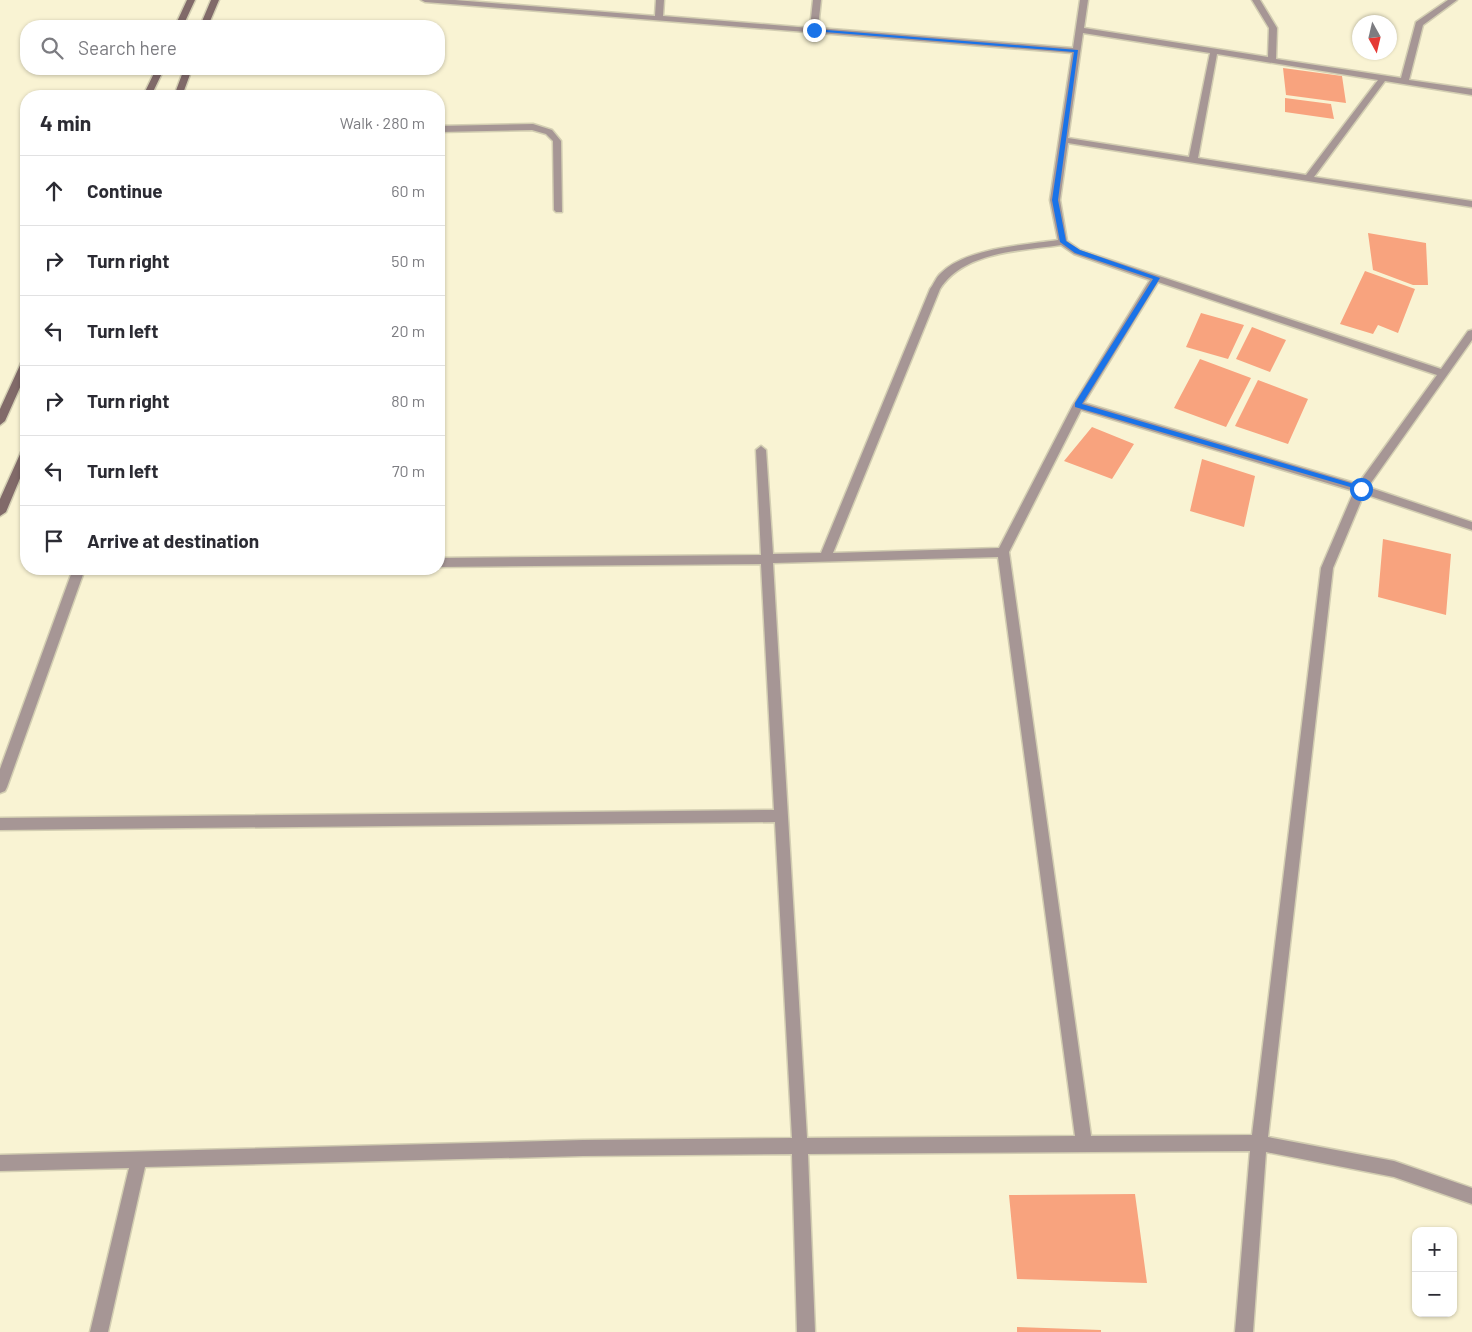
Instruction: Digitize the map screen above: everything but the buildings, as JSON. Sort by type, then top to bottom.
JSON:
[{"type":"main road","points":[[182,20],[191,0]]},
{"type":"main road","points":[[207,20],[215,0]]},
{"type":"main road","points":[[150,90],[157,75]]},
{"type":"main road","points":[[180,90],[186,75]]},
{"type":"main road","points":[[0,421],[20,376]]},
{"type":"main road","points":[[0,512],[20,466]]},
{"type":"street","points":[[425,0],[496,3],[659,19],[1077,51]]},
{"type":"street","points":[[659,19],[660,0]]},
{"type":"street","points":[[814,30],[817,0]]},
{"type":"street","points":[[1084,0],[1055,200],[1063,242],[1077,252],[1442,373]]},
{"type":"street","points":[[1256,0],[1273,28],[1272,60]]},
{"type":"street","points":[[1405,81],[1419,24],[1453,0]]},
{"type":"street","points":[[1080,30],[1472,92]]},
{"type":"street","points":[[1192,161],[1214,51]]},
{"type":"street","points":[[1308,179],[1383,78]]},
{"type":"street","points":[[445,129],[533,127],[549,132],[557,141],[559,210]]},
{"type":"street","points":[[1064,140],[1472,204]]},
{"type":"street","points":[[824,557],[935,289],[944,275],[959,264],[980,257],[1063,242]]},
{"type":"street","points":[[1084,1145],[1003,552],[1078,405],[1156,278]]},
{"type":"street","points":[[1244,1332],[1259,1144],[1327,568],[1361,489],[1472,333]]},
{"type":"street","points":[[1078,405],[1361,489],[1472,526]]},
{"type":"street","points":[[760,450],[800,1147],[806,1332]]},
{"type":"street","points":[[445,562],[767,559],[1003,552]]},
{"type":"street","points":[[0,787],[77,575]]},
{"type":"street","points":[[0,824],[781,816]]},
{"type":"street","points":[[0,1163],[583,1148],[1259,1144],[1394,1169],[1472,1196]]},
{"type":"street","points":[[99,1332],[138,1159]]},
{"type":"route","points":[[814,30],[1077,51],[1055,200],[1063,242],[1077,252],[1156,278],[1078,405],[1361,489]]}]
